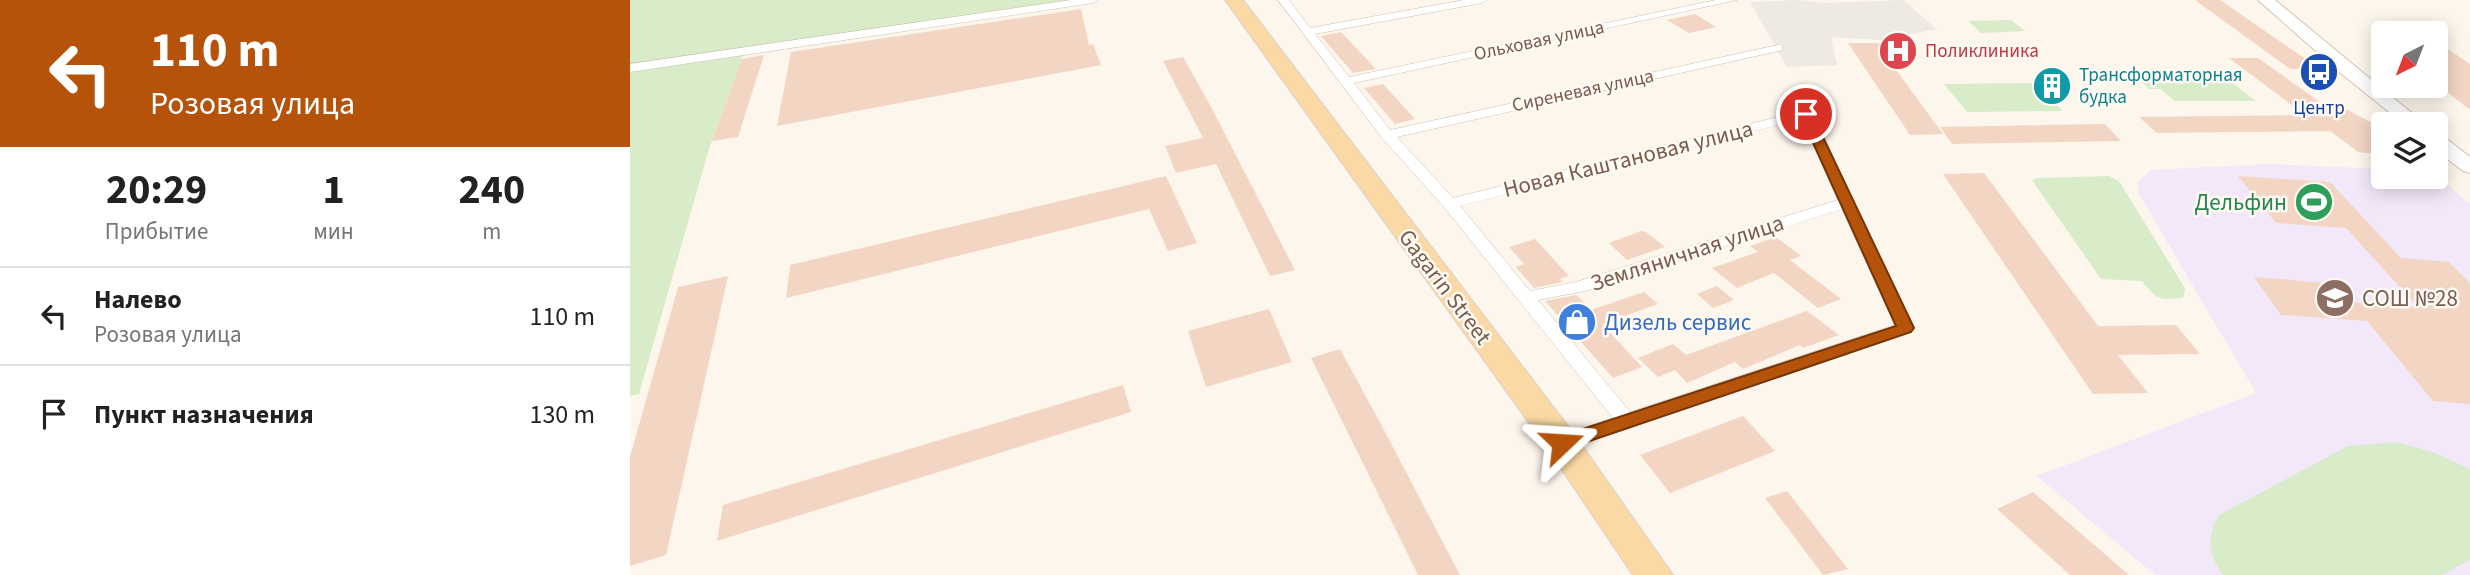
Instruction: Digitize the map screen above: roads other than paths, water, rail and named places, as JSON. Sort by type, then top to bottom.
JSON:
[{"type":"main road","name":"Gagarin Street","points":[[1234,0],[1562,443],[1654,575]]},
{"type":"street","points":[[630,68],[1093,0]]},
{"type":"street","points":[[1283,0],[1387,135],[1450,204],[1626,421]]},
{"type":"street","points":[[1307,32],[1482,0]]},
{"type":"street","name":"Ольховая улица","points":[[1346,81],[1732,0]]},
{"type":"street","points":[[2266,0],[2401,112]]},
{"type":"street","name":"Сиреневая улица","points":[[1387,135],[1778,47]]},
{"type":"street","name":"Новая Каштановая улица","points":[[1450,204],[1806,114],[1848,202]]},
{"type":"street","points":[[2448,150],[2470,167]]},
{"type":"street","points":[[1562,443],[1905,328],[1848,202]]},
{"type":"street","name":"Земляничная улица","points":[[1525,297],[1580,287],[1848,202]]},
{"type":"place","name":"Поликлиника","points":[[1898,51]]},
{"type":"place","name":"Центр","points":[[2319,72]]},
{"type":"place","name":"Трансформаторная будка","points":[[2052,86]]},
{"type":"place","name":"Дельфин","points":[[2314,202]]},
{"type":"place","name":"СОШ №28","points":[[2335,298]]},
{"type":"place","name":"Дизель сервис","points":[[1577,322]]}]
